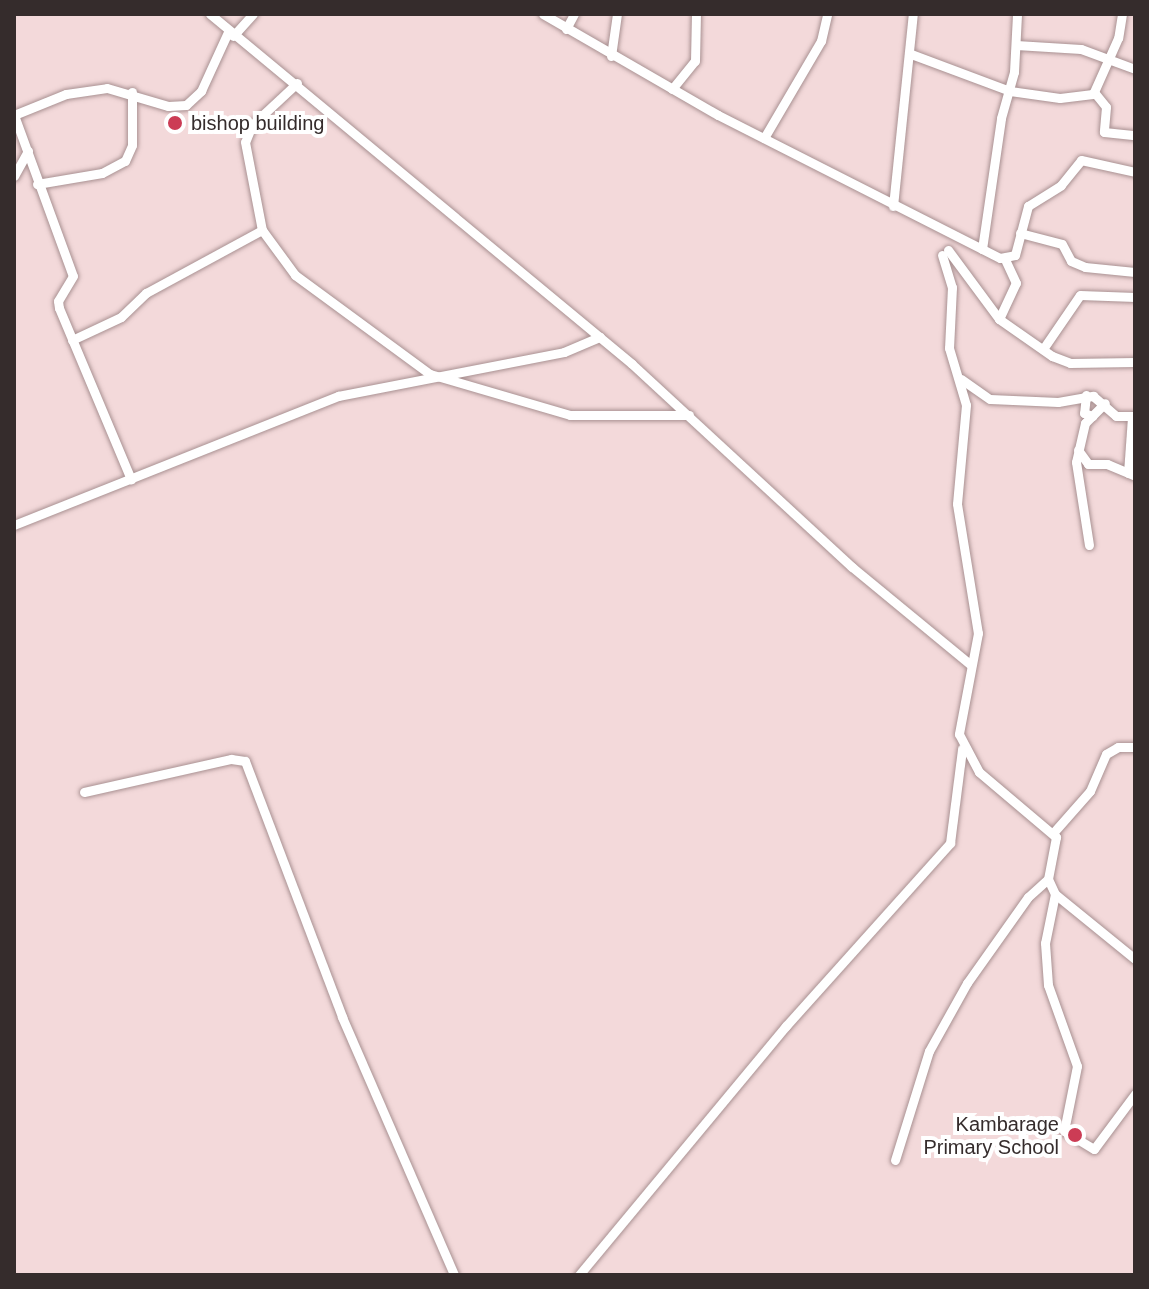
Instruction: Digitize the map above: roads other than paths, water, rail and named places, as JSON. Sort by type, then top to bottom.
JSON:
[{"type":"street","points":[[210,14],[600,337],[852,567],[971,665]]},
{"type":"street","points":[[131,479],[58,301],[73,276],[14,115],[80,91],[132,92],[168,106],[190,103],[209,77],[231,34],[253,14]]},
{"type":"street","points":[[543,14],[611,56],[764,138],[893,206],[1005,259],[1016,283],[999,319]]},
{"type":"street","points":[[566,29],[574,14]]},
{"type":"street","points":[[611,56],[617,14]]},
{"type":"street","points":[[672,89],[695,61],[696,14]]},
{"type":"street","points":[[764,138],[821,41],[827,14]]},
{"type":"street","points":[[893,206],[913,14]]},
{"type":"street","points":[[982,249],[1010,91],[1017,14]]},
{"type":"street","points":[[1095,94],[1107,57],[1118,38],[1122,14]]},
{"type":"street","points":[[1016,45],[1062,46],[1107,57],[1135,69]]},
{"type":"street","points":[[911,54],[1010,91],[1060,98],[1095,94]]},
{"type":"street","points":[[297,83],[252,125],[245,142],[262,230],[295,275],[430,374],[570,415],[689,415]]},
{"type":"street","points":[[37,184],[102,173],[125,161],[132,145],[132,92]]},
{"type":"street","points":[[1095,94],[1106,107],[1104,132],[1135,135]]},
{"type":"street","points":[[14,176],[28,151]]},
{"type":"street","points":[[1005,259],[1015,255],[1028,206],[1061,185],[1081,160],[1135,172]]},
{"type":"street","points":[[72,340],[121,317],[146,293],[262,230]]},
{"type":"street","points":[[1020,233],[1062,244],[1071,261],[1085,267],[1135,272]]},
{"type":"street","points":[[579,1275],[786,1026],[950,843],[962,744],[958,717],[978,633],[957,504],[967,413],[961,379],[949,348],[953,296],[945,253],[999,319],[1043,349],[1070,363],[1135,362]]},
{"type":"street","points":[[1043,349],[1080,295],[1135,297]]},
{"type":"street","points":[[14,525],[338,396],[430,374],[564,352],[600,337]]},
{"type":"street","points":[[961,379],[999,401],[1058,402],[1086,395],[1105,403],[1116,416],[1134,416],[1131,474],[1088,464],[1078,450]]},
{"type":"street","points":[[1086,395],[1084,413],[1092,416]]},
{"type":"street","points":[[1089,545],[1075,483],[1078,450],[1092,416],[1105,403]]},
{"type":"street","points":[[895,1160],[929,1051],[967,983],[1024,902],[1048,879],[1056,851],[1053,833],[987,779],[962,744]]},
{"type":"street","points":[[1053,833],[1090,791],[1106,754],[1135,747]]},
{"type":"street","points":[[84,792],[231,759],[245,761],[331,990],[454,1275]]},
{"type":"street","points":[[1048,879],[1055,894],[1135,959]]},
{"type":"street","points":[[1055,894],[1045,943],[1048,985],[1077,1066],[1064,1131],[1094,1149],[1135,1094]]},
{"type":"place","name":"bishop building","points":[[175,123]]},
{"type":"place","name":"Kambarage Primary School","points":[[1075,1135]]}]
